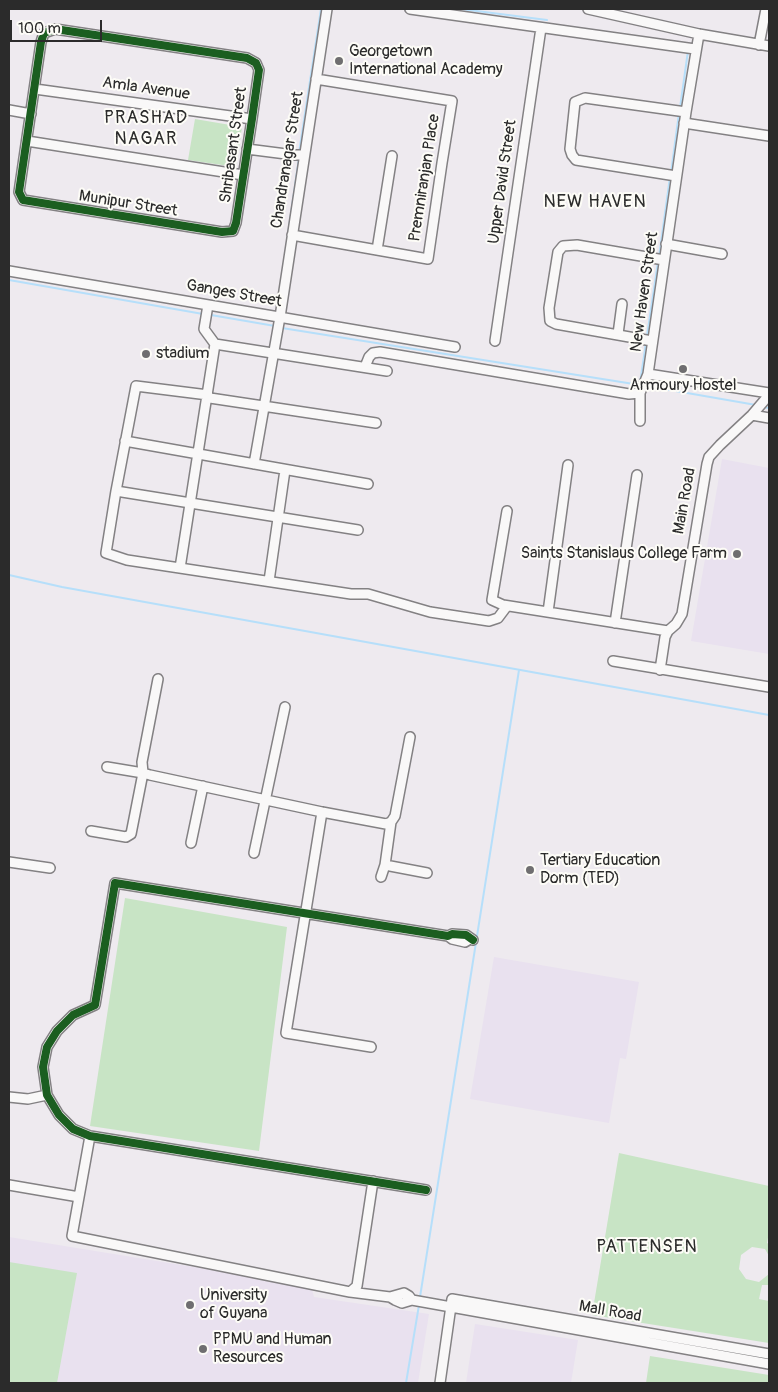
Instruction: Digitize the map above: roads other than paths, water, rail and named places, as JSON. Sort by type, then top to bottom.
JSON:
[{"type":"street","name":"Chandranagar Street","points":[[254,464],[292,235],[300,155],[316,79],[327,9]]},
{"type":"street","points":[[410,9],[690,48]]},
{"type":"street","points":[[588,9],[615,12],[699,34],[769,46]]},
{"type":"street","points":[[759,44],[766,9]]},
{"type":"street","name":"Upper David Street","points":[[495,341],[541,28]]},
{"type":"street","name":"Shribasant Street","points":[[35,89],[41,42],[44,33],[48,30],[63,30],[209,52],[248,58],[256,62],[259,70],[236,223],[233,231]]},
{"type":"street","name":"New Haven Street","points":[[640,421],[647,340],[660,259],[666,244],[672,175],[686,112],[690,48],[699,34]]},
{"type":"street","name":"Premniranjan Place","points":[[292,235],[428,259],[452,100],[316,79]]},
{"type":"street","points":[[35,89],[27,142],[243,175]]},
{"type":"street","name":"Amla Avenue","points":[[35,89],[252,119]]},
{"type":"street","points":[[672,175],[576,160],[570,149],[574,102],[585,98],[686,112]]},
{"type":"street","points":[[9,110],[31,114]]},
{"type":"street","points":[[684,123],[769,136]]},
{"type":"street","name":"Munipur Street","points":[[27,142],[20,192],[23,200],[222,232],[233,231]]},
{"type":"street","points":[[247,149],[300,155]]},
{"type":"street","points":[[377,250],[392,156]]},
{"type":"street","points":[[666,244],[722,254]]},
{"type":"street","points":[[647,340],[556,324],[550,321],[549,308],[559,250],[567,245],[660,259]]},
{"type":"street","name":"Ganges Street","points":[[9,271],[278,324],[455,347]]},
{"type":"street","points":[[618,334],[622,304]]},
{"type":"street","points":[[207,311],[204,329],[215,344],[387,371]]},
{"type":"street","points":[[180,568],[215,344]]},
{"type":"street","points":[[365,367],[369,357],[373,353],[380,352],[629,394],[644,384],[768,396]]},
{"type":"street","points":[[376,423],[210,398],[208,395],[136,386],[124,441],[106,553],[127,560],[351,594],[368,594],[430,612],[489,621],[498,618],[507,606]]},
{"type":"street","name":"Main Road","points":[[668,631],[676,624],[682,614],[709,458],[752,415],[768,396]]},
{"type":"street","points":[[752,415],[769,418]]},
{"type":"street","points":[[124,441],[368,484]]},
{"type":"street","points":[[548,612],[568,465]]},
{"type":"street","points":[[268,581],[285,470]]},
{"type":"street","points":[[615,623],[636,475]]},
{"type":"street","points":[[116,491],[358,530]]},
{"type":"street","points":[[507,511],[492,600],[507,606],[668,631],[665,637],[660,670]]},
{"type":"street","points":[[613,661],[769,687]]},
{"type":"street","points":[[91,831],[126,837],[131,834],[144,773],[142,762],[158,679]]},
{"type":"street","points":[[254,853],[285,707]]},
{"type":"street","points":[[381,877],[410,737]]},
{"type":"street","points":[[107,767],[144,773],[322,812],[386,824],[391,822]]},
{"type":"street","points":[[191,844],[203,786]]},
{"type":"street","points":[[322,812],[286,1033],[371,1048]]},
{"type":"street","points":[[9,862],[50,868]]},
{"type":"street","points":[[385,865],[427,873]]},
{"type":"street","points":[[426,1190],[90,1136],[73,1130],[59,1115],[47,1095],[42,1067],[47,1047],[57,1030],[73,1015],[95,1005],[115,883],[307,912],[448,936],[465,942],[472,939]]},
{"type":"street","points":[[9,1097],[28,1099],[47,1095]]},
{"type":"street","points":[[90,1136],[72,1236],[350,1292],[390,1296],[402,1303],[414,1300],[427,1303],[452,1303],[440,1383]]},
{"type":"street","points":[[350,1292],[357,1286],[373,1181]]},
{"type":"street","points":[[9,1185],[79,1197]]},
{"type":"street","name":"Mall Road","points":[[452,1303],[769,1354]]},
{"type":"street","name":"Mall Road","points":[[452,1303],[769,1364]]},
{"type":"waterway","points":[[299,153],[321,9]]},
{"type":"waterway","points":[[461,9],[547,20]]},
{"type":"waterway","points":[[680,108],[688,51]]},
{"type":"waterway","points":[[671,173],[679,113]]},
{"type":"waterway","points":[[278,304],[299,158]]},
{"type":"waterway","points":[[659,257],[670,177]]},
{"type":"waterway","points":[[647,336],[658,262]]},
{"type":"waterway","points":[[9,280],[203,314]]},
{"type":"waterway","points":[[211,315],[275,326]]},
{"type":"waterway","points":[[282,328],[640,385]]},
{"type":"waterway","points":[[640,383],[646,343]]},
{"type":"waterway","points":[[647,386],[756,405]]},
{"type":"waterway","points":[[763,407],[769,408]]},
{"type":"waterway","points":[[9,575],[62,587],[769,715]]},
{"type":"waterway","points":[[420,1297],[519,670]]},
{"type":"waterway","points":[[406,1383],[419,1305]]},
{"type":"place","name":"Georgetown International Academy","points":[[339,61]]},
{"type":"place","name":"stadium","points":[[146,354]]},
{"type":"place","name":"Armoury Hostel","points":[[683,369]]},
{"type":"place","name":"Saints Stanislaus College Farm","points":[[737,554]]},
{"type":"place","name":"Tertiary Education Dorm (TED)","points":[[530,870]]},
{"type":"place","name":"University of Guyana","points":[[190,1305]]},
{"type":"place","name":"PPMU and Human Resources","points":[[203,1349]]},
{"type":"district","name":"PRASHAD NAGAR","points":[[146,128]]},
{"type":"district","name":"NEW HAVEN","points":[[595,202]]},
{"type":"district","name":"PATTENSEN","points":[[647,1247]]}]
